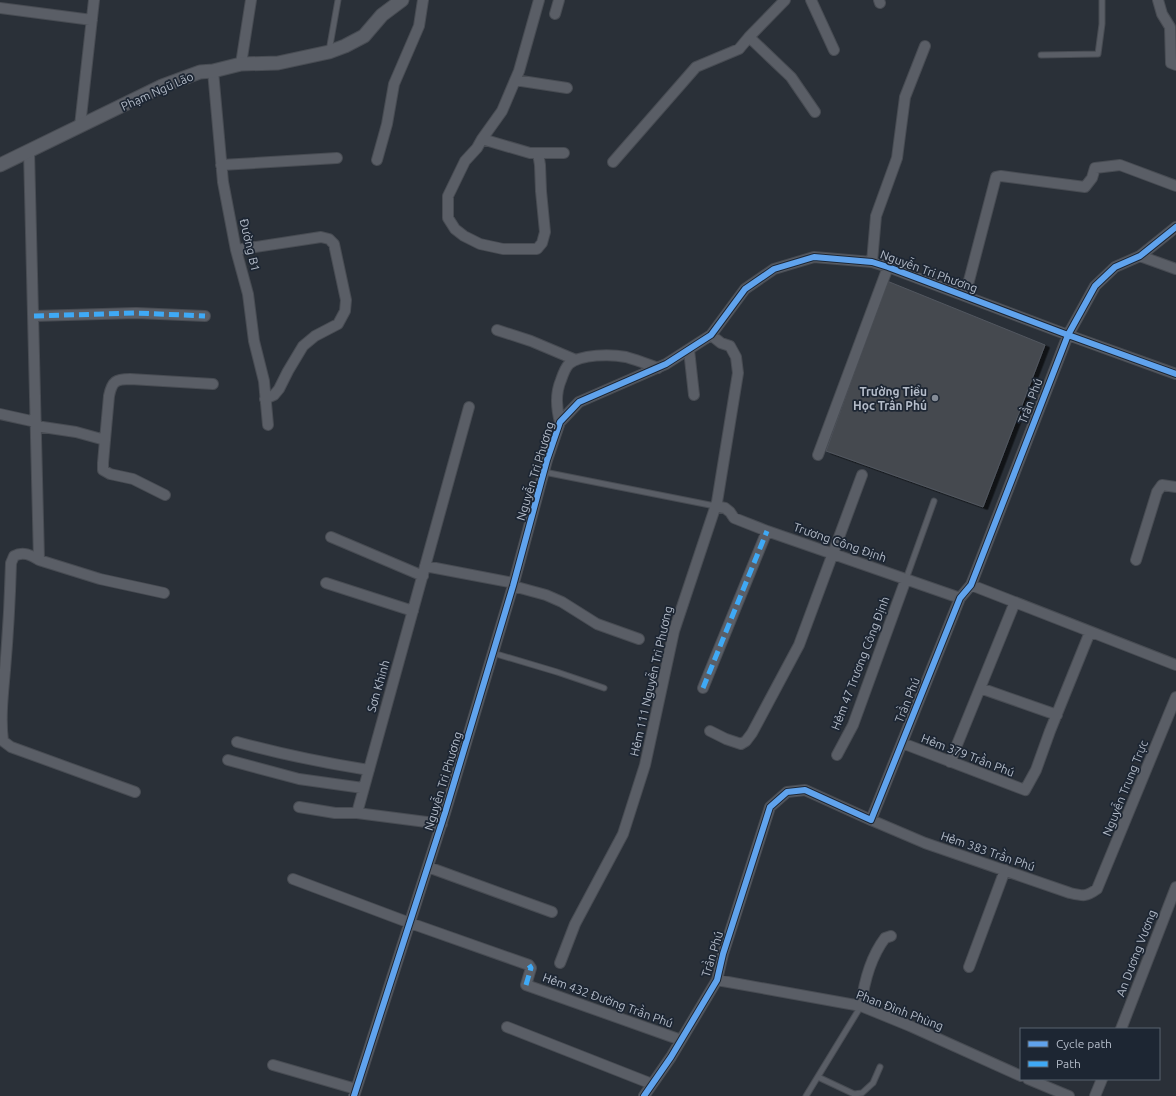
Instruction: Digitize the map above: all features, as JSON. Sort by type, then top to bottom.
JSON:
[{"type":"street","points":[[80,126],[94,0]]},
{"type":"street","points":[[241,64],[251,0]]},
{"type":"street","name":"Phạm Ngũ Lão","points":[[0,165],[162,86],[200,72],[212,71],[241,64],[278,63],[329,52],[364,36],[382,15],[402,0]]},
{"type":"street","points":[[377,160],[387,124],[394,84],[419,26],[423,0]]},
{"type":"street","points":[[538,153],[545,232],[542,243],[537,248],[503,249],[480,244],[454,229],[448,218],[448,196],[465,162],[477,148],[502,111],[515,80],[539,0]]},
{"type":"street","points":[[555,14],[559,0]]},
{"type":"street","points":[[613,162],[696,68],[739,49],[749,36],[785,0]]},
{"type":"street","points":[[811,0],[834,50]]},
{"type":"street","points":[[1158,0],[1162,14],[1170,27],[1171,64],[1176,65]]},
{"type":"street","points":[[0,8],[92,20]]},
{"type":"street","points":[[749,36],[790,77],[815,112]]},
{"type":"street","points":[[872,262],[876,216],[897,158],[904,97],[925,46]]},
{"type":"street","name":"Đường B1","points":[[212,71],[221,165],[236,250],[248,294],[254,341],[264,381],[268,425]]},
{"type":"street","points":[[515,80],[567,88]]},
{"type":"street","points":[[482,139],[530,153],[564,153]]},
{"type":"street","points":[[29,151],[40,560]]},
{"type":"street","points":[[221,165],[337,158]]},
{"type":"street","points":[[965,296],[996,177],[1001,176],[1085,187],[1092,178],[1095,168],[1120,166],[1176,186]]},
{"type":"street","name":"Trần Phú","points":[[644,1096],[681,1040],[717,980],[723,954],[770,807],[787,792],[805,790],[871,820],[960,598],[970,585],[1068,335],[1095,286],[1115,267],[1140,256],[1176,227]]},
{"type":"street","points":[[236,250],[321,237],[329,239],[334,244],[343,283],[346,300],[342,318],[338,324],[315,336],[303,346],[291,365],[279,389],[274,395],[265,399]]},
{"type":"street","points":[[1140,256],[1176,270]]},
{"type":"street","name":"Nguyễn Tri Phương","points":[[355,1092],[442,824],[513,584],[544,472],[560,422],[579,402],[658,368],[689,350],[715,332],[745,289],[774,269],[814,257],[872,262],[888,267],[1176,374]]},
{"type":"street","points":[[818,455],[888,267]]},
{"type":"street","points":[[34,316],[136,313],[205,316]]},
{"type":"street","points":[[497,330],[531,341],[576,360]]},
{"type":"street","name":"Hẻm 111 Nguyễn Tri Phương","points":[[560,963],[575,924],[623,834],[645,764],[674,631],[717,502],[738,373],[736,356],[730,346],[721,343],[711,335]]},
{"type":"street","points":[[689,350],[694,396]]},
{"type":"street","points":[[560,422],[556,407],[559,384],[563,372],[569,364],[576,360],[586,357],[625,357],[658,368]]},
{"type":"street","points":[[165,495],[132,479],[110,474],[103,470],[110,389],[119,379],[213,384]]},
{"type":"street","name":"Sơn Khinh","points":[[357,813],[470,408]]},
{"type":"street","points":[[0,414],[105,440]]},
{"type":"street","points":[[710,731],[741,744],[746,741],[752,733],[799,645],[862,475]]},
{"type":"street","points":[[1136,560],[1157,492],[1162,485],[1176,487]]},
{"type":"street","name":"Trương Công Định","points":[[715,506],[725,508],[734,518],[767,531],[960,598]]},
{"type":"street","points":[[703,688],[767,531]]},
{"type":"street","points":[[331,537],[424,571],[513,584],[546,595],[562,602],[597,624],[639,639]]},
{"type":"street","points":[[135,792],[11,747],[3,741],[1,732],[2,704],[10,610],[11,563],[14,556],[19,554],[31,555],[40,560],[100,579],[164,593]]},
{"type":"street","name":"Hẻm 47 Trương Công Định","points":[[837,755],[853,725],[906,579]]},
{"type":"street","points":[[326,583],[413,611]]},
{"type":"street","points":[[970,585],[1176,665]]},
{"type":"street","points":[[950,762],[1015,602]]},
{"type":"street","points":[[980,688],[1056,715],[1090,632]]},
{"type":"street","name":"Nguyễn Trung Trực","points":[[1097,888],[1176,697]]},
{"type":"street","name":"Hẻm 379 Trần Phú","points":[[902,743],[1025,790],[1036,770],[1056,715]]},
{"type":"street","points":[[238,742],[269,751],[329,764],[369,770]]},
{"type":"street","points":[[228,760],[299,779],[363,788]]},
{"type":"street","points":[[300,807],[335,813],[357,813],[442,824]]},
{"type":"street","name":"Hẻm 383 Trần Phú","points":[[871,820],[924,843],[1070,893],[1084,896],[1090,894],[1097,888]]},
{"type":"street","points":[[428,867],[552,912]]},
{"type":"street","points":[[969,967],[1005,870]]},
{"type":"street","points":[[293,879],[410,923]]},
{"type":"street","name":"An Dương Vương","points":[[1121,1028],[1176,887]]},
{"type":"street","name":"Hẻm 432 Đường Trần Phú","points":[[410,923],[529,965],[531,968],[526,985],[681,1040]]},
{"type":"street","points":[[861,1006],[863,987],[872,958],[885,938],[890,936]]},
{"type":"street","name":"Phan Đình Phùng","points":[[717,980],[861,1006],[910,1026],[1020,1076]]},
{"type":"street","points":[[507,1027],[652,1084]]},
{"type":"street","points":[[273,1065],[355,1092]]},
{"type":"street","points":[[1030,1080],[1069,1096]]},
{"type":"street","points":[[1095,1096],[1102,1080]]},
{"type":"lane","points":[[329,52],[338,0]]},
{"type":"lane","points":[[1041,55],[1098,54],[1102,24],[1102,0]]},
{"type":"lane","points":[[544,472],[715,506]]},
{"type":"lane","points":[[906,579],[934,501]]},
{"type":"lane","points":[[493,653],[604,688]]},
{"type":"lane","points":[[806,1096],[861,1006]]},
{"type":"lane","points":[[818,1076],[854,1094],[862,1092],[873,1083],[880,1067]]},
{"type":"building","name":"Trường Tiểu Học Trần Phú","points":[[887,281],[1045,345],[983,507],[826,451]]},
{"type":"marked path","points":[[34,316],[136,313],[205,316]]},
{"type":"marked path","points":[[703,688],[767,531]]},
{"type":"marked path","points":[[526,985],[531,968],[529,965]]},
{"type":"cycle path","points":[[644,1096],[671,1057],[717,980],[723,954],[770,807],[787,792],[805,790],[871,820],[960,598],[971,585],[1068,335],[1095,286],[1115,267],[1140,256],[1176,227]]},
{"type":"cycle path","points":[[354,1096],[445,813],[513,586],[547,460],[560,422],[579,402],[666,364],[711,335],[745,289],[774,269],[814,257],[872,262],[888,267],[1176,374]]},
{"type":"place","name":"Trường Tiểu Học Trần Phú","points":[[935,398]]}]
